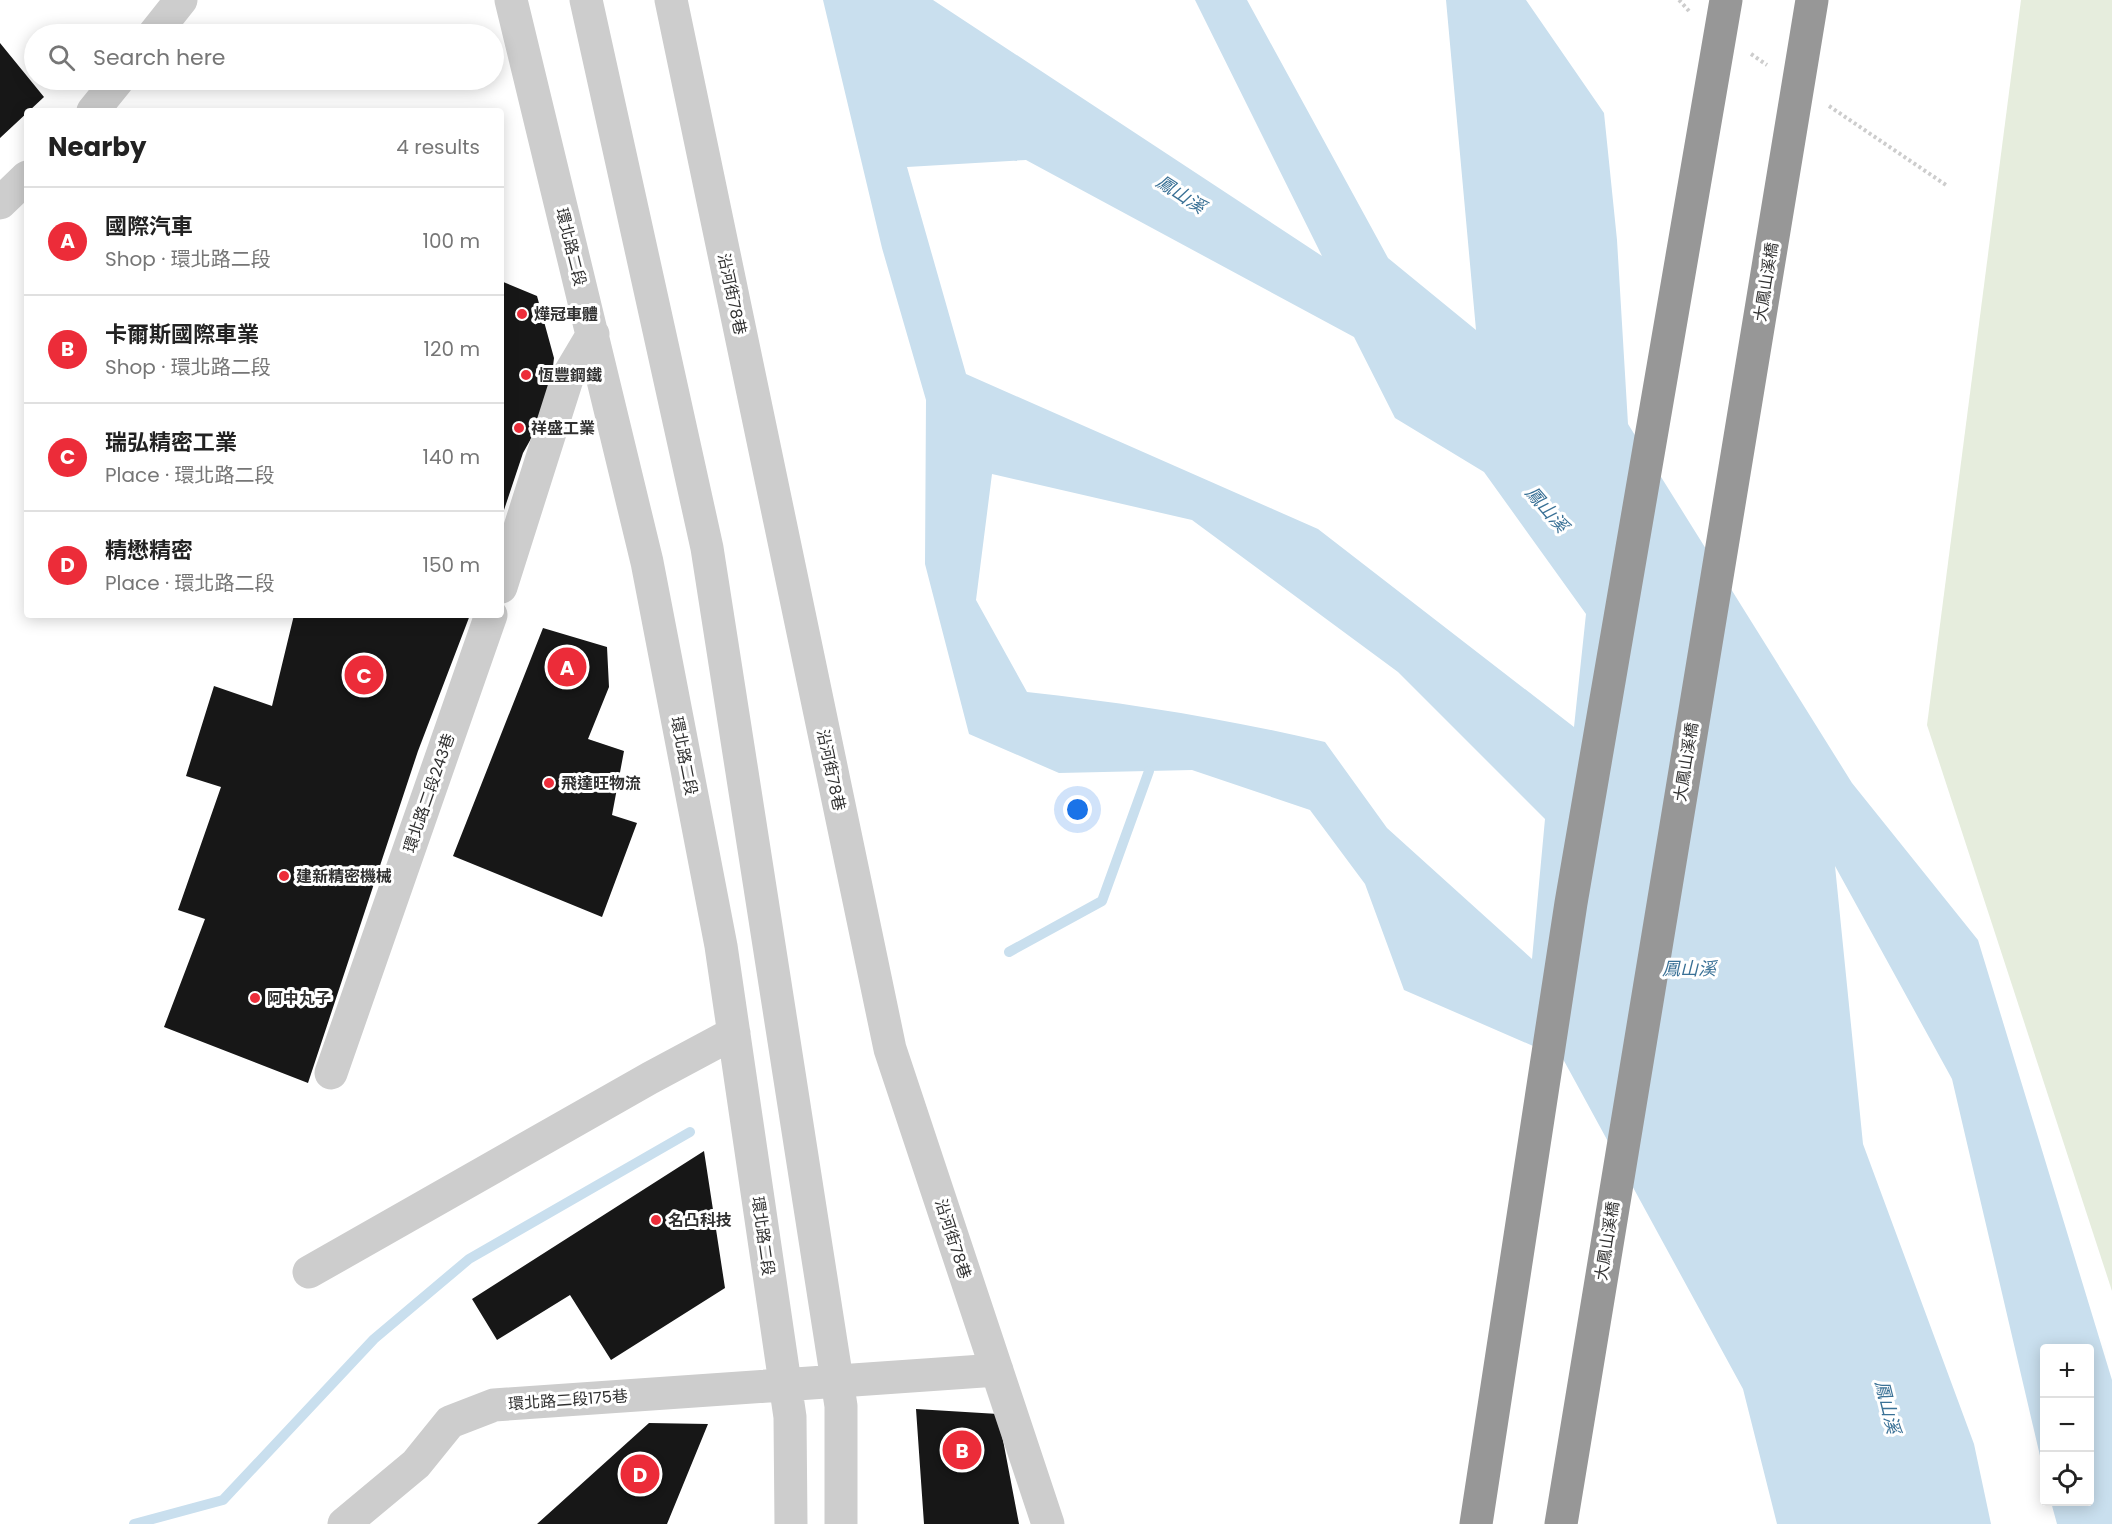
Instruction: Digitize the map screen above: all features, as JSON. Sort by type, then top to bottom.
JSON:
[{"type":"highway","points":[[1476,1524],[1571,903],[1726,0]]},
{"type":"highway","name":"大鳳山溪橋","points":[[1561,1524],[1812,0]]},
{"type":"street","points":[[162,24],[181,0]]},
{"type":"street","name":"環北路二段","points":[[511,0],[647,562],[721,946],[790,1417],[791,1524]]},
{"type":"street","points":[[586,0],[706,548],[841,1406],[841,1524]]},
{"type":"street","name":"沿河街78巷","points":[[671,0],[890,1049],[1048,1524]]},
{"type":"street","points":[[95,108],[110,90]]},
{"type":"street","points":[[0,203],[24,180]]},
{"type":"street","points":[[504,578],[568,376],[593,334]]},
{"type":"street","name":"環北路二段243巷","points":[[331,1073],[490,618]]},
{"type":"street","points":[[309,1272],[650,1078],[734,1033]]},
{"type":"street","name":"環北路二段175巷","points":[[344,1524],[416,1464],[450,1422],[494,1405],[997,1370]]},
{"type":"path","points":[[1679,0],[1693,15]]},
{"type":"green space","points":[[2021,0],[2112,0],[2112,1291],[1927,725]]},
{"type":"water","name":"鳳山溪","points":[[823,0],[933,0],[1322,256],[1195,0],[1247,0],[1388,258],[1476,330],[1446,0],[1526,0],[1604,113],[1617,240],[1628,424],[1852,783],[1978,940],[2112,1380],[2112,1524],[2057,1524],[2052,1506],[2094,1506],[2094,1344],[2040,1344],[2040,1456],[1952,1079],[1835,866],[1863,1144],[1974,1444],[1991,1524],[1777,1524],[1743,1389],[1563,1059],[1404,990],[1365,884],[1310,810],[1192,770],[1059,773],[969,734],[925,564],[926,400],[882,248]],"holes":[[[1026,160],[1354,337],[1395,418],[1484,472],[1586,614],[1574,727],[1318,529],[966,374],[907,167]],[[992,474],[1192,520],[1398,672],[1545,819],[1532,959],[1387,828],[1325,742],[1177,713],[1027,692],[976,600]]]},
{"type":"building","points":[[0,43],[24,72],[24,90],[38,90],[44,97],[32,108],[24,108],[24,116],[0,138]]},
{"type":"building","points":[[504,282],[537,296],[554,358],[548,408],[523,453],[504,510]]},
{"type":"building","points":[[293,618],[469,618],[418,751],[308,1083],[164,1027],[205,919],[178,910],[221,787],[186,776],[214,686],[272,706]]},
{"type":"building","name":"飛達旺物流","points":[[543,628],[607,647],[609,687],[588,739],[624,751],[612,815],[637,823],[602,917],[453,856]]},
{"type":"building","name":"名凸科技","points":[[704,1151],[725,1288],[611,1360],[570,1295],[497,1340],[472,1299]]},
{"type":"building","points":[[916,1409],[998,1414],[1019,1524],[924,1524]]},
{"type":"building","points":[[649,1423],[708,1424],[667,1524],[537,1524]]},
{"type":"waterway","points":[[1009,952],[1102,901],[1149,771]]},
{"type":"waterway","points":[[134,1524],[223,1500],[374,1339],[469,1259],[690,1132]]},
{"type":"place","name":"燁冠車體","points":[[522,314]]},
{"type":"place","name":"恆豐鋼鐵","points":[[526,375]]},
{"type":"place","name":"祥盛工業","points":[[519,428]]},
{"type":"place","name":"國際汽車","points":[[567,667]]},
{"type":"place","name":"瑞弘精密工業","points":[[364,675]]},
{"type":"place","name":"飛達旺物流","points":[[549,783]]},
{"type":"place","name":"建新精密機械","points":[[284,876]]},
{"type":"place","name":"阿中丸子","points":[[255,998]]},
{"type":"place","name":"名凸科技","points":[[656,1220]]},
{"type":"place","name":"卡爾斯國際車業","points":[[962,1450]]},
{"type":"place","name":"精懋精密","points":[[640,1474]]}]
